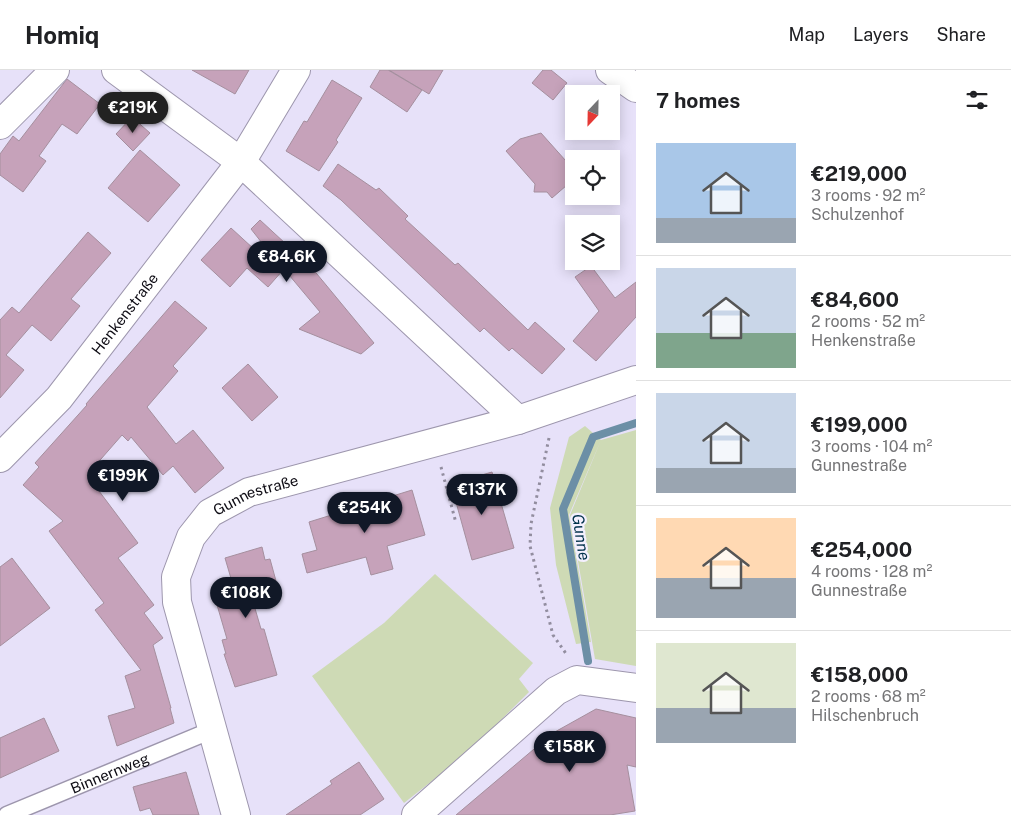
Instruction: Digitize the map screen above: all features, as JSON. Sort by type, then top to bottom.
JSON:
[{"type":"street","points":[[0,125],[56,70]]},
{"type":"street","points":[[116,70],[241,162],[518,420]]},
{"type":"street","name":"Henkenstraße","points":[[0,458],[59,398],[241,162],[296,70]]},
{"type":"street","points":[[610,70],[636,88]]},
{"type":"street","name":"Gunnestraße","points":[[236,815],[177,602],[176,577],[191,537],[210,513],[249,492],[518,420],[636,380]]},
{"type":"street","points":[[416,815],[556,691],[577,680],[636,688]]},
{"type":"lane","name":"Binnernweg","points":[[7,815],[212,730]]},
{"type":"path","points":[[546,411],[551,429],[531,524],[530,546],[553,635],[574,666],[577,680]]},
{"type":"path","points":[[435,443],[456,523]]},
{"type":"green space","points":[[585,426],[601,440],[569,515],[591,642],[576,644],[556,565],[550,508],[569,437]]},
{"type":"green space","points":[[636,430],[636,666],[595,659],[570,515],[601,440]]},
{"type":"green space","points":[[435,574],[533,663],[519,679],[529,692],[469,752],[404,803],[312,676],[384,623]]},
{"type":"building","points":[[192,70],[249,70],[235,94]]},
{"type":"building","points":[[380,70],[388,70],[422,90],[407,112],[370,87]]},
{"type":"building","points":[[389,70],[443,70],[429,94]]},
{"type":"building","points":[[543,70],[551,70],[567,83],[553,100],[532,83]]},
{"type":"building","points":[[67,79],[100,104],[77,134],[62,124],[39,156],[46,161],[23,192],[0,175],[0,154],[13,136],[19,141]]},
{"type":"building","points":[[332,80],[362,98],[336,140],[338,142],[319,171],[286,151],[304,121],[307,122]]},
{"type":"building","points":[[132,117],[150,133],[133,151],[116,134]]},
{"type":"building","points":[[541,133],[565,160],[565,187],[552,198],[547,192],[534,192],[535,184],[506,151],[520,139]]},
{"type":"building","points":[[140,150],[180,185],[148,222],[108,188]]},
{"type":"building","points":[[338,164],[376,190],[379,188],[408,216],[405,219],[455,265],[458,263],[528,330],[535,322],[565,349],[542,374],[512,348],[509,351],[484,328],[480,332],[341,200],[323,186]]},
{"type":"building","points":[[260,220],[312,268],[374,343],[361,354],[299,329],[320,312],[284,269],[268,287],[247,268],[230,287],[201,260],[231,228],[255,250],[262,243],[251,229]]},
{"type":"building","points":[[88,232],[111,253],[71,299],[80,306],[51,341],[32,325],[6,355],[24,370],[0,398],[0,320],[12,307],[19,313]]},
{"type":"building","points":[[585,270],[594,270],[615,298],[636,282],[636,317],[596,361],[573,341],[599,311],[575,277]]},
{"type":"building","points":[[175,301],[207,328],[173,366],[178,371],[147,407],[176,444],[193,430],[224,468],[195,493],[173,466],[163,475],[131,437],[128,441],[122,435],[87,475],[138,543],[118,558],[154,605],[144,613],[163,638],[153,645],[174,723],[117,746],[108,716],[135,708],[125,676],[141,670],[95,610],[104,603],[49,531],[63,521],[23,485],[39,467],[35,463]]},
{"type":"building","points":[[248,364],[278,397],[252,421],[222,388]]},
{"type":"building","points":[[492,472],[514,548],[472,560],[451,484]]},
{"type":"building","points":[[412,490],[425,535],[387,546],[393,569],[371,575],[366,557],[307,573],[302,554],[317,550],[309,522]]},
{"type":"building","points":[[262,547],[265,560],[270,559],[276,581],[249,588],[261,629],[264,629],[277,675],[235,687],[224,654],[226,654],[222,640],[227,639],[215,598],[235,592],[225,558]]},
{"type":"building","points":[[12,558],[50,608],[0,646],[0,567]]},
{"type":"building","points":[[596,709],[636,718],[636,767],[627,765],[635,811],[610,815],[456,815],[553,733]]},
{"type":"building","points":[[44,718],[59,751],[0,778],[0,738]]},
{"type":"building","points":[[359,762],[384,799],[360,815],[286,815],[332,784],[330,781]]},
{"type":"building","points":[[186,772],[199,815],[153,815],[150,808],[140,811],[133,787]]},
{"type":"waterway","name":"Gunne","points":[[588,661],[563,509],[593,437],[636,423]]}]
